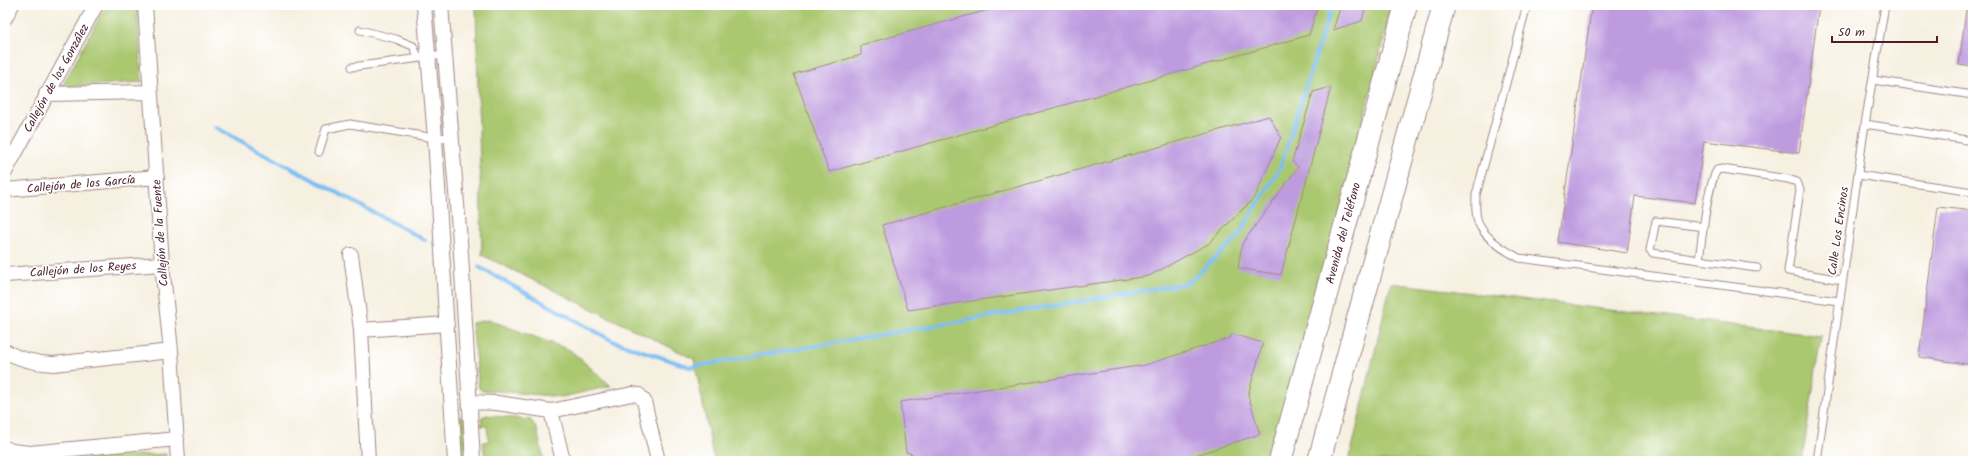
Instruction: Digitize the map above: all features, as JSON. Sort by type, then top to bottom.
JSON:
[{"type":"main road","name":"Avenida del Teléfono","points":[[1280,461],[1406,5]]},
{"type":"main road","points":[[1319,461],[1444,5]]},
{"type":"street","points":[[5,18],[12,5]]},
{"type":"street","name":"Callejón de los González","points":[[5,172],[46,94],[96,5]]},
{"type":"street","name":"Callejón de la Fuente","points":[[145,5],[162,264],[171,351],[178,461]]},
{"type":"street","points":[[424,5],[423,57],[435,138],[447,324],[450,411],[455,461]]},
{"type":"street","points":[[441,5],[464,293],[472,461]]},
{"type":"street","points":[[46,94],[150,92]]},
{"type":"street","name":"Callejón de los García","points":[[5,190],[157,177]]},
{"type":"street","points":[[351,255],[361,330],[368,461]]},
{"type":"street","name":"Callejón de los Reyes","points":[[5,274],[162,264]]},
{"type":"street","points":[[445,294],[464,293]]},
{"type":"street","points":[[361,330],[447,324]]},
{"type":"street","points":[[5,351],[35,363],[53,364],[171,351]]},
{"type":"street","points":[[450,411],[470,406],[497,403],[551,411],[632,394],[639,395],[644,401],[658,461]]},
{"type":"street","points":[[551,411],[563,461]]},
{"type":"street","points":[[5,448],[12,451],[30,453],[177,439]]},
{"type":"lane","points":[[1527,5],[1476,195],[1477,219],[1487,237],[1503,250],[1519,258],[1839,301]]},
{"type":"lane","name":"Calle Los Encinos","points":[[1817,461],[1865,124],[1885,5]]},
{"type":"lane","points":[[360,30],[396,39],[413,46],[423,57]]},
{"type":"lane","points":[[352,67],[444,55]]},
{"type":"lane","points":[[1873,80],[1973,94]]},
{"type":"lane","points":[[319,152],[326,129],[350,124],[435,138],[451,137]]},
{"type":"lane","points":[[1865,124],[1973,141]]},
{"type":"lane","points":[[1699,260],[1714,175],[1717,170],[1722,169],[1788,179],[1797,182],[1800,190],[1788,271],[1842,280]]},
{"type":"lane","points":[[1858,175],[1973,192]]},
{"type":"lane","points":[[1704,227],[1656,221],[1649,246],[1653,253],[1757,268]]},
{"type":"green space","points":[[106,5],[137,5],[142,82],[62,87]]},
{"type":"green space","points":[[476,5],[1392,5],[1317,304],[1272,461],[714,461],[694,359],[482,255]]},
{"type":"green space","points":[[1391,283],[1821,336],[1802,461],[1349,461]]},
{"type":"green space","points":[[489,320],[570,350],[611,386],[562,397],[482,391],[479,388],[472,323]]},
{"type":"green space","points":[[487,415],[531,420],[537,430],[544,461],[485,461],[483,442],[489,441],[487,426],[481,426],[482,417]]},
{"type":"green space","points":[[465,416],[467,461],[461,461],[456,418]]},
{"type":"green space","points":[[166,454],[166,461],[10,461]]},
{"type":"building","points":[[1006,5],[1318,5],[1309,35],[829,172],[794,74],[861,55],[861,45]]},
{"type":"building","points":[[1341,5],[1366,5],[1362,21],[1333,30]]},
{"type":"building","points":[[1592,5],[1819,5],[1799,153],[1704,141],[1695,203],[1635,196],[1627,253],[1558,242]]},
{"type":"building","points":[[1966,10],[1973,10],[1973,67],[1959,65]]},
{"type":"building","points":[[1331,87],[1281,275],[1238,268],[1242,244],[1298,167],[1292,162],[1313,92]]},
{"type":"building","points":[[1269,116],[1281,137],[1255,197],[1208,244],[1149,276],[908,310],[882,225]]},
{"type":"building","points":[[1938,207],[1973,211],[1973,365],[1919,357]]},
{"type":"building","points":[[1232,334],[1263,343],[1248,395],[1260,434],[1178,461],[932,461],[906,452],[900,402],[1145,365],[1230,338]]},
{"type":"waterway","points":[[479,267],[613,341],[690,367],[1188,283],[1237,238],[1280,168],[1332,5]]},
{"type":"waterway","points":[[215,127],[425,240]]}]
